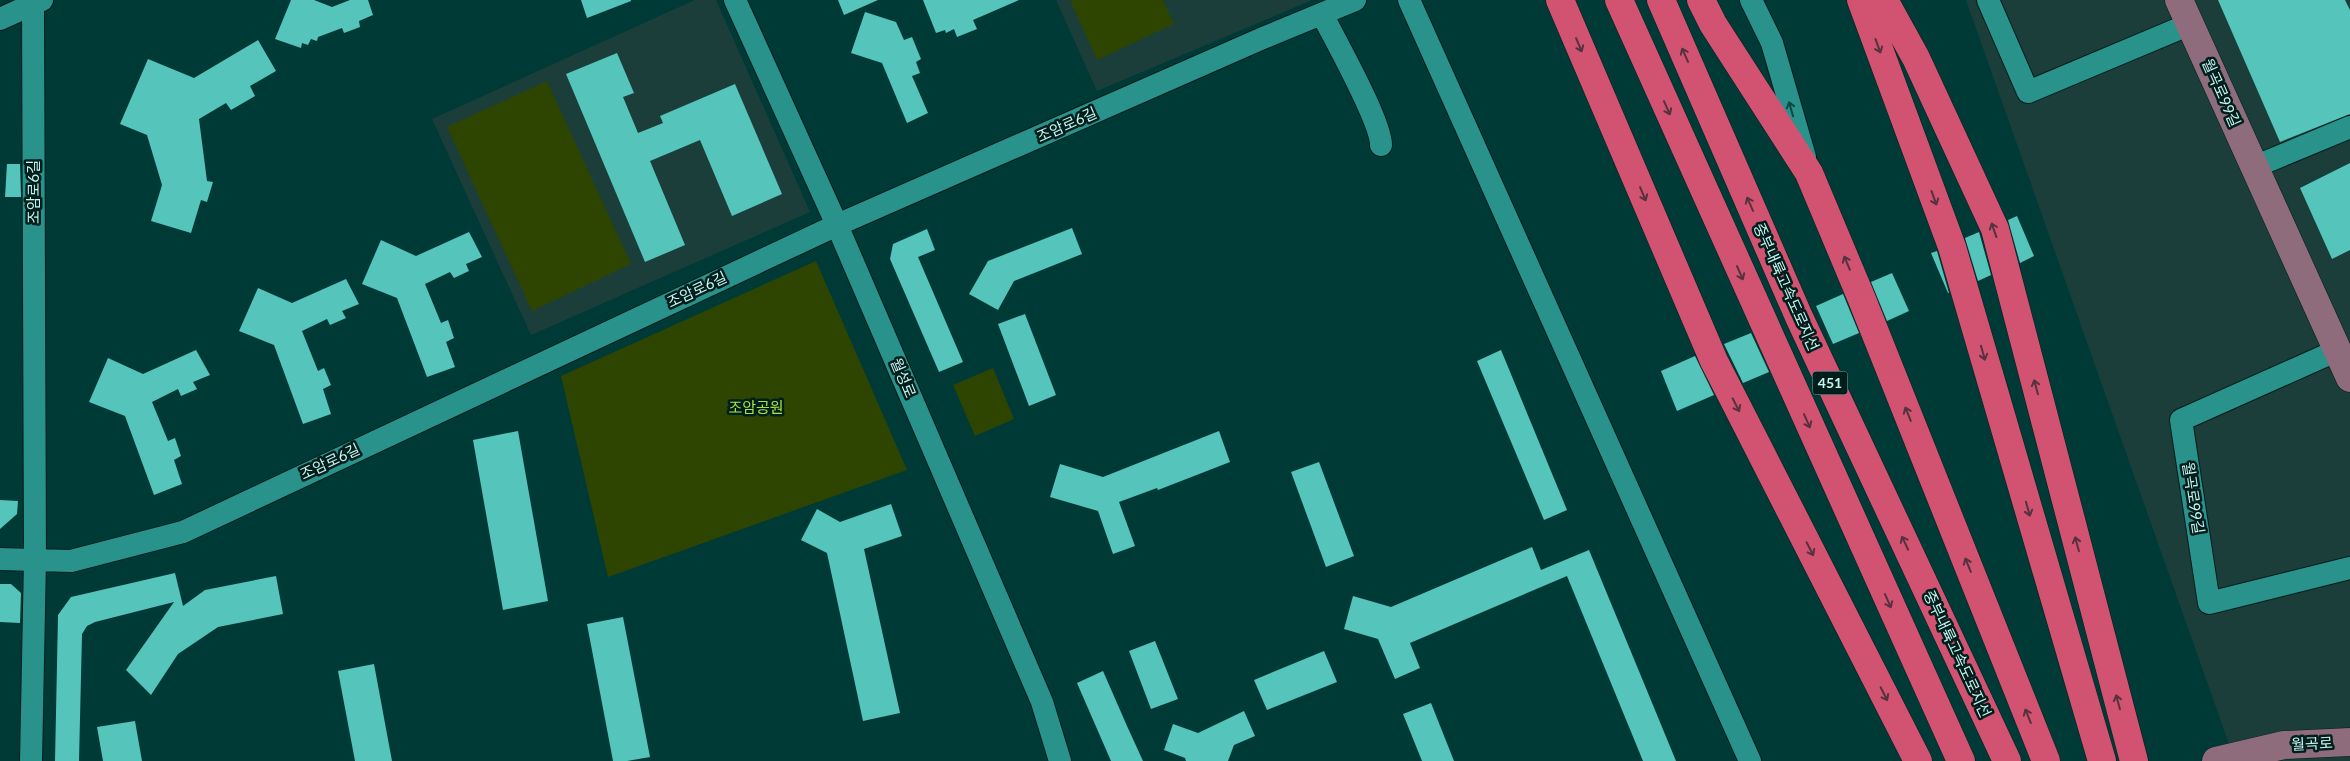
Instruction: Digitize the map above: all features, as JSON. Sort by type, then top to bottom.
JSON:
[{"type":"highway","points":[[1560,0],[1714,361],[1918,761]]},
{"type":"highway","name":"451","points":[[1618,0],[1961,761]]},
{"type":"highway","name":"중부내륙고속도로지선","points":[[1661,0],[1799,317],[2007,761]]},
{"type":"highway","points":[[1701,0],[1713,24],[1809,173],[1869,316],[2046,761]]},
{"type":"highway","points":[[1862,0],[1952,247],[2101,758]]},
{"type":"highway","points":[[1884,0],[1916,58],[1995,229],[2132,755]]},
{"type":"main road","name":"월곡로99길","points":[[2185,12],[2350,378]]},
{"type":"main road","name":"월곡로","points":[[2216,761],[2284,745],[2350,742]]},
{"type":"street","name":"월성로","points":[[735,0],[838,225],[1042,702],[1060,761]]},
{"type":"street","name":"조암로6길","points":[[0,559],[71,561],[183,532],[838,225],[1263,38],[1356,0]]},
{"type":"street","points":[[1409,0],[1750,761]]},
{"type":"street","points":[[1751,0],[1772,43],[1809,173]]},
{"type":"street","points":[[1897,0],[1916,58]]},
{"type":"street","points":[[1988,0],[2028,92],[2185,12]]},
{"type":"street","name":"조암로6길","points":[[31,761],[35,560],[38,2]]},
{"type":"street","points":[[0,19],[38,2]]},
{"type":"street","points":[[1322,14],[1364,99],[1381,137],[1381,145]]},
{"type":"street","points":[[2254,167],[2350,127]]},
{"type":"street","name":"월곡로99길","points":[[2338,350],[2181,420],[2209,603],[2350,568]]},
{"type":"shaded area","points":[[695,0],[716,0],[810,212],[531,335],[432,119]]},
{"type":"shaded area","points":[[1056,0],[1312,0],[1097,91]]},
{"type":"shaded area","points":[[1966,0],[2350,0],[2350,761],[2235,761]]},
{"type":"green space","points":[[1070,0],[1163,0],[1174,24],[1097,60]]},
{"type":"green space","points":[[547,81],[631,264],[532,311],[447,127]]},
{"type":"green space","name":"조암공원","points":[[816,261],[907,470],[608,577],[561,376]]},
{"type":"green space","points":[[993,368],[1014,419],[975,436],[953,385]]},
{"type":"building","points":[[291,0],[314,0],[332,7],[350,0],[368,0],[373,15],[359,21],[360,27],[344,33],[342,28],[318,37],[317,41],[311,39],[308,45],[302,43],[301,48],[275,39]]},
{"type":"building","points":[[581,0],[631,0],[631,1],[587,18]]},
{"type":"building","points":[[838,0],[878,0],[844,15]]},
{"type":"building","points":[[923,0],[1019,0],[973,20],[977,29],[957,37],[954,29],[946,33],[945,30],[936,33]]},
{"type":"building","points":[[2218,0],[2345,0],[2350,10],[2350,114],[2280,142]]},
{"type":"building","points":[[865,12],[896,22],[904,40],[912,37],[921,59],[916,62],[920,73],[912,76],[928,113],[907,123],[882,63],[851,53]]},
{"type":"building","points":[[258,40],[276,71],[250,86],[255,96],[231,110],[226,103],[199,119],[207,181],[213,182],[207,202],[201,200],[191,233],[151,221],[162,185],[147,135],[120,124],[148,59],[194,78]]},
{"type":"building","points":[[617,53],[634,93],[623,97],[638,133],[663,123],[660,116],[735,84],[782,194],[732,216],[700,140],[650,161],[685,245],[645,262],[566,74]]},
{"type":"building","points":[[2350,163],[2350,250],[2332,259],[2300,188]]},
{"type":"building","points":[[7,164],[20,164],[21,197],[5,197]]},
{"type":"building","points":[[2017,216],[2034,256],[2020,263],[2008,220]]},
{"type":"building","points":[[1072,228],[1082,254],[1014,281],[998,310],[969,294],[988,261]]},
{"type":"building","points":[[927,229],[935,250],[918,257],[963,362],[939,372],[890,259],[893,244]]},
{"type":"building","points":[[469,232],[482,257],[466,264],[469,271],[454,278],[450,272],[425,284],[441,323],[448,320],[454,338],[446,342],[455,367],[427,377],[397,298],[362,284],[381,240],[416,256]]},
{"type":"building","points":[[1979,232],[1991,275],[1978,281],[1965,238]]},
{"type":"building","points":[[1937,251],[1949,293],[1931,253]]},
{"type":"building","points":[[1892,273],[1909,311],[1887,321],[1871,282]]},
{"type":"building","points":[[346,279],[359,304],[342,311],[346,318],[330,325],[327,319],[302,331],[318,371],[324,368],[331,385],[323,389],[331,414],[303,424],[274,345],[239,331],[258,288],[292,303]]},
{"type":"building","points":[[1843,294],[1859,333],[1833,344],[1816,306]]},
{"type":"building","points":[[1025,314],[1056,395],[1029,406],[998,324]]},
{"type":"building","points":[[1751,333],[1769,372],[1743,383],[1724,344]]},
{"type":"building","points":[[196,350],[210,375],[193,382],[197,389],[181,396],[178,389],[152,402],[168,441],[175,438],[181,456],[174,460],[182,484],[154,495],[125,416],[89,402],[108,358],[143,374]]},
{"type":"building","points":[[1501,350],[1567,510],[1544,520],[1477,361]]},
{"type":"building","points":[[1695,356],[1714,395],[1677,411],[1661,371]]},
{"type":"building","points":[[518,431],[548,601],[503,610],[473,440]]},
{"type":"building","points":[[1219,431],[1230,462],[1158,490],[1157,488],[1119,502],[1135,546],[1113,554],[1098,511],[1050,497],[1060,464],[1103,477]]},
{"type":"building","points":[[1319,462],[1354,556],[1326,567],[1291,472]]},
{"type":"building","points":[[0,500],[18,501],[17,514],[0,529]]},
{"type":"building","points":[[891,504],[902,536],[864,549],[900,713],[863,721],[827,553],[801,540],[817,509],[840,522]]},
{"type":"building","points":[[1532,547],[1541,570],[1589,550],[1676,761],[1643,761],[1567,576],[1410,643],[1420,668],[1395,679],[1378,639],[1344,629],[1353,596],[1391,607]]},
{"type":"building","points":[[175,573],[183,606],[205,590],[276,576],[283,614],[218,627],[178,654],[151,695],[126,670],[174,602],[95,622],[87,626],[82,634],[79,761],[55,761],[58,615],[71,597]]},
{"type":"building","points":[[0,584],[11,584],[21,593],[20,623],[0,622]]},
{"type":"building","points":[[623,617],[650,757],[627,761],[613,761],[587,624]]},
{"type":"building","points":[[1155,641],[1178,699],[1151,709],[1129,651]]},
{"type":"building","points":[[1324,651],[1337,682],[1267,710],[1254,680]]},
{"type":"building","points":[[374,664],[392,761],[355,761],[338,671]]},
{"type":"building","points":[[1103,671],[1143,761],[1111,761],[1077,683]]},
{"type":"building","points":[[1431,703],[1454,761],[1422,761],[1403,714]]},
{"type":"building","points":[[1244,711],[1255,736],[1234,745],[1228,761],[1186,761],[1185,758],[1164,750],[1173,724],[1198,733]]},
{"type":"building","points":[[135,721],[142,761],[103,761],[97,727]]}]
